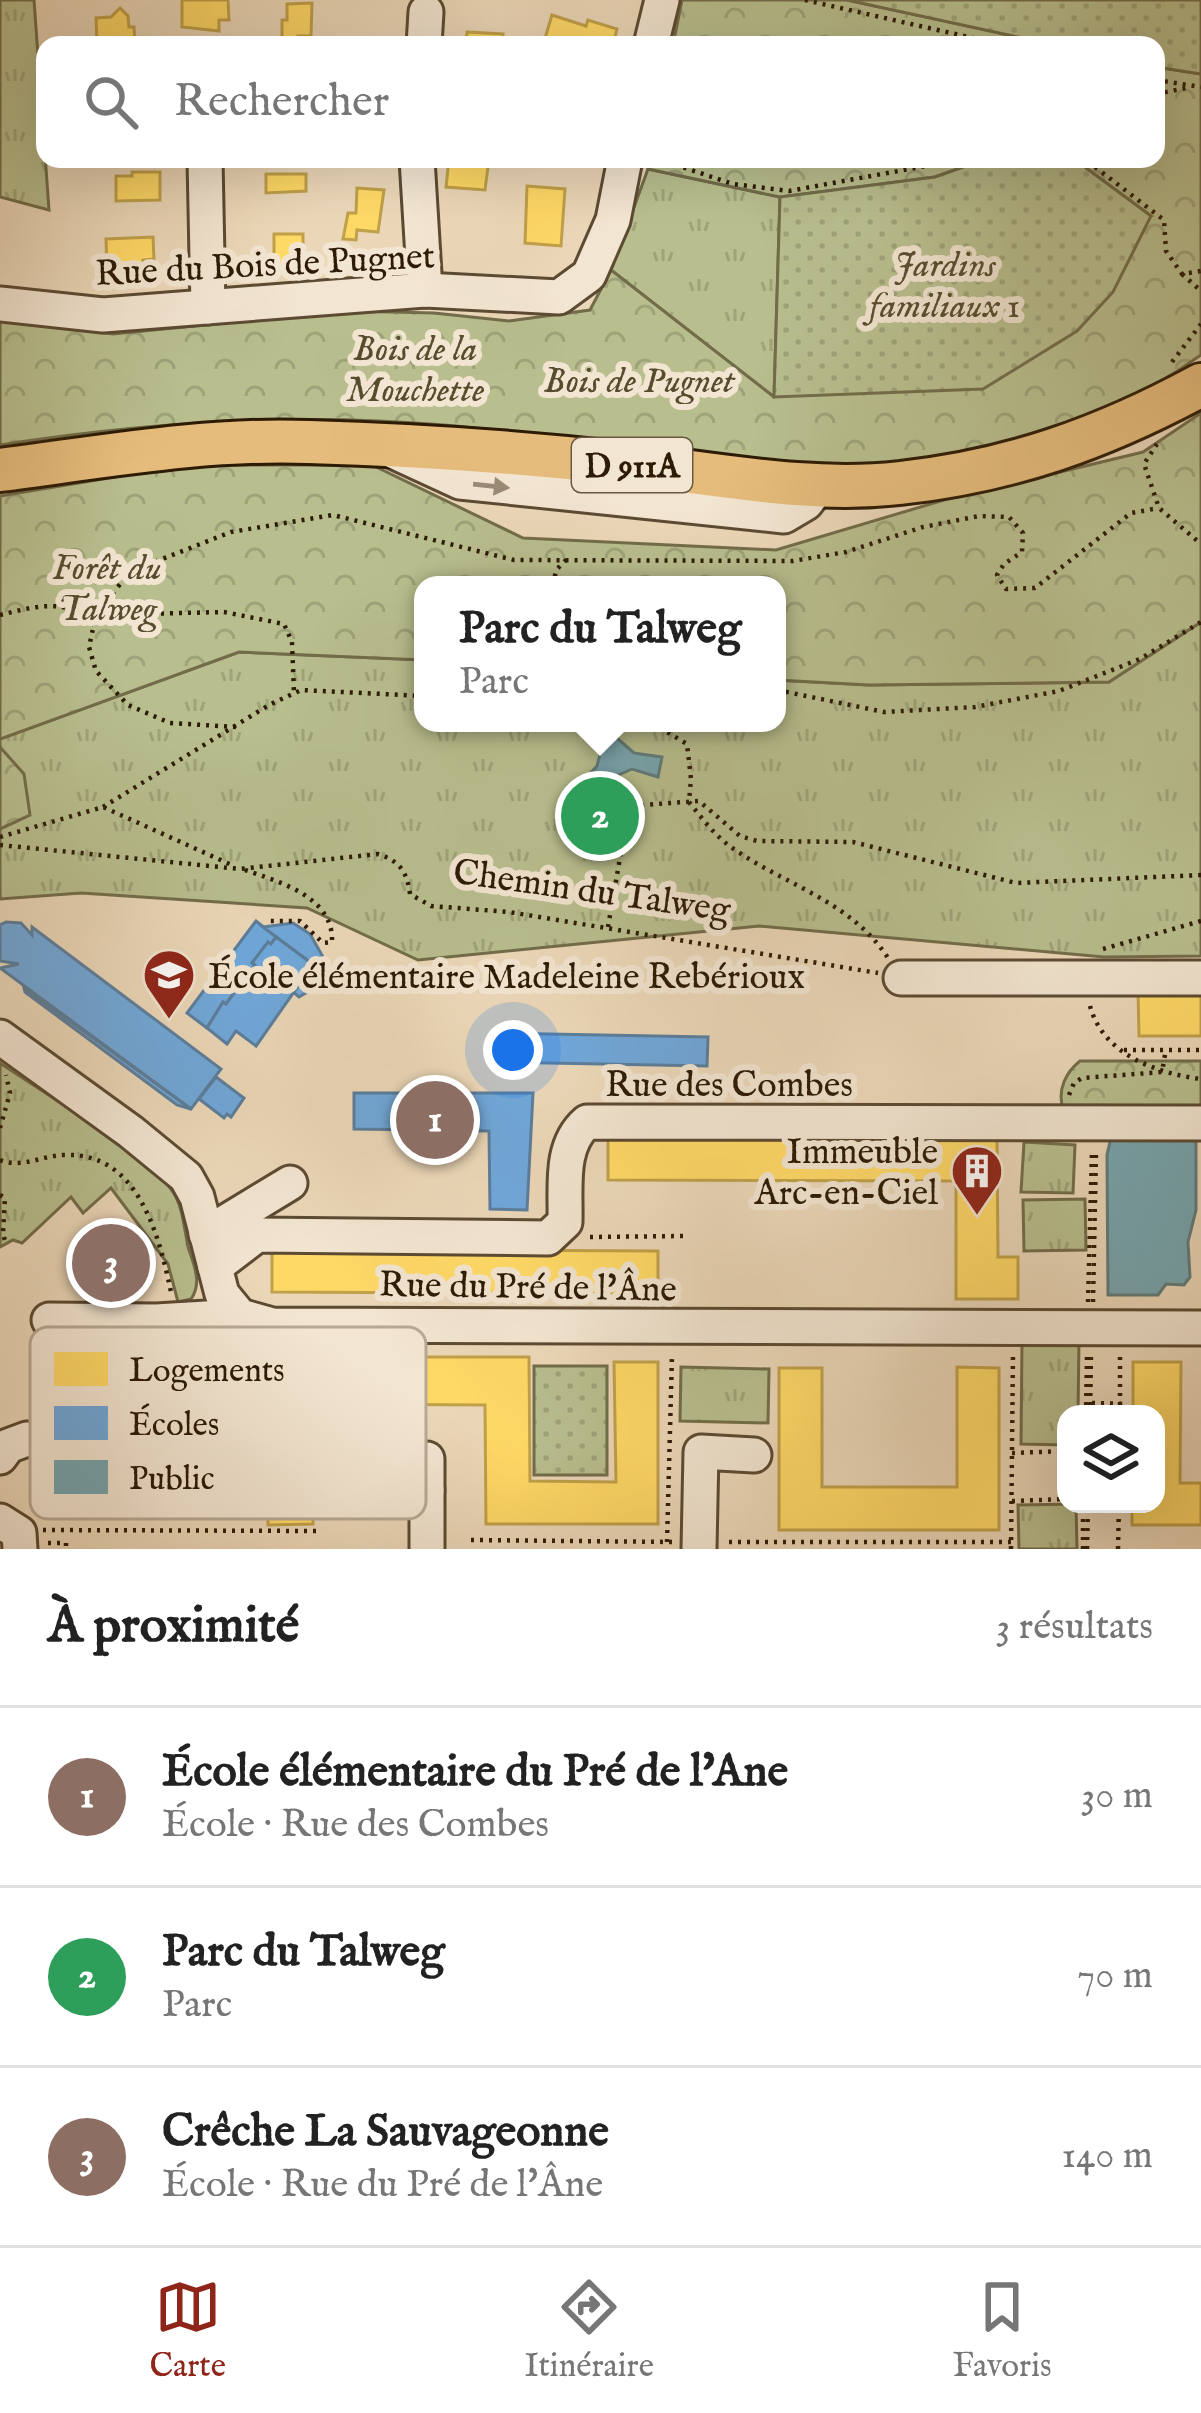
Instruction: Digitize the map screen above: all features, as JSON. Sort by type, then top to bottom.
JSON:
[{"type":"main road","name":"D 911A","points":[[0,470],[235,442],[577,459],[819,486],[898,484],[1064,450],[1136,420],[1186,374]]},
{"type":"main road","points":[[0,460],[46,465]]},
{"type":"main road","name":"D 911A","points":[[0,485],[46,465]]},
{"type":"street","points":[[653,36],[662,0]]},
{"type":"street","points":[[206,168],[208,307]]},
{"type":"street","points":[[418,168],[425,290]]},
{"type":"street","name":"Rue du Bois de Pugnet","points":[[16,305],[103,315],[425,290],[559,297],[589,274],[613,220],[624,168]]},
{"type":"street","points":[[901,978],[1201,978]]},
{"type":"street","points":[[2,1051],[131,1132],[186,1177],[197,1197],[222,1294],[240,1316]]},
{"type":"street","name":"Rue des Combes","points":[[548,1238],[565,1222],[567,1150],[587,1122],[1201,1123]]},
{"type":"street","points":[[206,1234],[290,1183]]},
{"type":"street","points":[[215,1267],[257,1235],[548,1238]]},
{"type":"street","name":"Rue du Pré de l'Âne","points":[[49,1320],[240,1316],[272,1325],[1201,1328]]},
{"type":"street","points":[[688,1544],[701,1452],[754,1455]]},
{"type":"street","points":[[426,1474],[427,1549]]},
{"type":"path","points":[[805,0],[964,36]]},
{"type":"path","points":[[1165,82],[1201,87]]},
{"type":"path","points":[[1165,92],[1189,87]]},
{"type":"path","points":[[685,168],[733,184],[789,191],[921,168]]},
{"type":"path","points":[[1098,168],[1164,220],[1166,251],[1201,291]]},
{"type":"path","points":[[1182,274],[1201,272]]},
{"type":"path","points":[[1186,374],[1201,324]]},
{"type":"path","points":[[1160,439],[1144,464],[1159,508],[1201,544]]},
{"type":"path","points":[[236,727],[170,723],[128,705],[96,671],[89,646],[97,615],[121,583],[158,561],[231,532],[333,515],[514,560],[794,561],[979,516],[1009,517],[1023,533],[1022,552],[997,575],[1006,589],[1035,588],[1131,513],[1159,508]]},
{"type":"path","points":[[555,576],[568,559]]},
{"type":"path","points":[[0,615],[57,604],[76,610],[94,625]]},
{"type":"path","points":[[97,615],[224,612],[284,624],[292,642],[294,693]]},
{"type":"path","points":[[786,692],[884,712],[975,707],[1059,691],[1140,659],[1201,622]]},
{"type":"path","points":[[0,841],[103,807],[301,690],[414,696]]},
{"type":"path","points":[[667,732],[687,744],[689,802],[730,846],[831,903],[884,950],[901,978]]},
{"type":"path","points":[[608,927],[629,806],[699,801],[740,836],[757,842],[853,842],[1016,883],[1201,875]]},
{"type":"path","points":[[103,807],[310,899],[325,912],[332,942],[323,943],[300,921],[268,921]]},
{"type":"path","name":"Chemin du Talweg","points":[[0,841],[240,868],[378,854],[393,859],[407,875],[410,894],[431,906],[608,927],[901,978]]},
{"type":"path","points":[[1096,951],[1201,921]]},
{"type":"path","points":[[1091,1012],[1098,1029],[1118,1050],[1162,1072]]},
{"type":"path","points":[[1162,1072],[1166,1049]]},
{"type":"path","points":[[1118,1050],[1201,1050]]},
{"type":"path","points":[[0,1128],[10,1093],[2,1051]]},
{"type":"path","points":[[1100,1327],[1124,1403],[1088,1403],[1100,1327],[1091,1121],[1069,1101],[1074,1083],[1082,1078],[1162,1072],[1201,1078]]},
{"type":"path","points":[[0,1160],[10,1164],[61,1154],[90,1157],[128,1180],[141,1199],[181,1318]]},
{"type":"path","points":[[0,1242],[7,1245],[4,1194]]},
{"type":"path","points":[[548,1238],[685,1236]]},
{"type":"path","points":[[90,1327],[91,1321]]},
{"type":"path","points":[[471,1540],[1011,1546],[1013,1348]]},
{"type":"path","points":[[672,1372],[688,1544]]},
{"type":"path","points":[[13,1448],[30,1419]]},
{"type":"path","points":[[1012,1453],[1057,1451]]},
{"type":"path","points":[[1012,1501],[1057,1499]]},
{"type":"path","points":[[1085,1549],[1086,1513]]},
{"type":"path","points":[[1118,1549],[1119,1513]]},
{"type":"path","points":[[13,1534],[320,1531]]},
{"type":"green space","points":[[0,0],[34,0],[36,168],[46,168],[49,210],[0,197]]},
{"type":"green space","points":[[682,0],[847,0],[1013,36],[675,36]]},
{"type":"green space","points":[[847,0],[1201,0],[1201,74],[1165,68],[1165,36],[1013,36]]},
{"type":"green space","points":[[1165,68],[1201,74],[1201,355],[1152,387],[1071,426],[987,452],[891,464],[786,465],[444,425],[333,419],[166,425],[0,445],[0,320],[113,334],[348,311],[509,321],[590,310],[611,270],[774,397],[1151,216],[1086,168],[1165,168]]},
{"type":"green space","points":[[960,168],[935,177],[780,197],[648,169]]},
{"type":"green space","name":"Jardins familiaux 1","points":[[960,168],[1086,168],[1151,216],[1113,292],[1077,331],[983,389],[774,397],[780,197],[935,177]]},
{"type":"green space","points":[[648,169],[780,197],[774,397],[611,270]]},
{"type":"green space","name":"Forêt du Talweg","points":[[1201,413],[1201,622],[1109,682],[869,685],[786,680],[786,576],[414,576],[414,660],[239,652],[0,739],[0,496],[187,465],[372,465],[523,538],[776,550],[944,500],[1143,452]]},
{"type":"green space","points":[[1201,622],[1201,956],[1104,957],[759,926],[418,960],[307,908],[81,893],[0,899],[0,739],[239,652],[414,660],[414,732],[786,732],[786,680],[869,685],[1109,682]]},
{"type":"green space","points":[[0,747],[24,774],[30,815],[0,829]]},
{"type":"green space","points":[[1080,1061],[1201,1061],[1201,1110],[1063,1108],[1064,1082]]},
{"type":"green space","points":[[0,1063],[119,1143],[173,1192],[196,1273],[191,1299],[178,1302],[168,1264],[111,1188],[83,1213],[71,1197],[22,1243],[13,1240],[0,1247]]},
{"type":"green space","points":[[1024,1142],[1075,1145],[1073,1193],[1021,1192]]},
{"type":"green space","points":[[1085,1199],[1086,1250],[1024,1251],[1023,1200]]},
{"type":"green space","points":[[1022,1340],[1079,1340],[1078,1405],[1057,1405],[1057,1445],[1021,1444]]},
{"type":"green space","points":[[534,1366],[607,1366],[607,1475],[534,1475]]},
{"type":"green space","points":[[681,1367],[769,1369],[768,1423],[680,1421]]},
{"type":"green space","points":[[1057,1504],[1057,1513],[1076,1513],[1077,1549],[1019,1549],[1018,1505]]},
{"type":"building: Logements","points":[[182,0],[228,0],[229,20],[219,20],[219,31],[182,27]]},
{"type":"building: Logements","points":[[312,3],[311,36],[282,36],[287,4]]},
{"type":"building: Logements","points":[[120,8],[128,16],[129,27],[134,27],[134,36],[97,36],[96,18],[111,17]]},
{"type":"building: Logements","points":[[552,15],[617,29],[615,36],[546,36]]},
{"type":"building: Logements","points":[[467,32],[503,34],[503,36],[467,36]]},
{"type":"building: Logements","points":[[448,168],[488,168],[485,190],[446,187]]},
{"type":"building: Logements","points":[[132,172],[160,172],[160,200],[116,201],[116,176],[132,176]]},
{"type":"building: Logements","points":[[266,174],[306,174],[306,191],[266,193]]},
{"type":"building: Logements","points":[[527,186],[565,189],[561,246],[525,243]]},
{"type":"building: Logements","points":[[357,188],[384,190],[378,232],[357,230],[356,240],[343,239],[348,213],[356,213]]},
{"type":"building: Logements","points":[[274,234],[303,234],[303,272],[274,272]]},
{"type":"building: Logements","points":[[153,237],[154,259],[143,260],[143,270],[107,271],[106,239]]},
{"type":"building: Logements","points":[[1138,989],[1201,989],[1201,1036],[1139,1036]]},
{"type":"building: Logements","name":"Immeuble Arc-en-Ciel","points":[[997,1137],[998,1257],[1018,1257],[1018,1299],[956,1299],[956,1181],[608,1180],[608,1138]]},
{"type":"building: Logements","points":[[272,1249],[658,1251],[658,1294],[272,1292]]},
{"type":"building: Logements","points":[[426,1357],[529,1357],[530,1481],[616,1482],[614,1362],[658,1362],[658,1524],[486,1524],[485,1405],[426,1405]]},
{"type":"building: Logements","points":[[1133,1362],[1181,1362],[1180,1483],[1201,1483],[1201,1525],[1132,1525],[1132,1513],[1165,1513],[1165,1405],[1133,1405]]},
{"type":"building: Logements","points":[[957,1367],[999,1368],[999,1530],[779,1530],[779,1368],[822,1368],[822,1487],[957,1487]]},
{"type":"building: Logements","points":[[268,1519],[313,1519],[313,1524],[268,1525]]},
{"type":"building: Écoles","points":[[256,921],[276,937],[207,1028],[187,1013]]},
{"type":"building: Écoles","points":[[21,923],[32,935],[32,927],[221,1069],[191,1109],[0,968],[19,964],[0,961],[0,925]]},
{"type":"building: Écoles","points":[[293,923],[310,934],[323,957],[316,987],[299,997],[293,992],[311,963],[263,927]]},
{"type":"building: Écoles","points":[[276,937],[311,963],[308,972],[256,1046],[236,1031],[227,1044],[207,1028]]},
{"type":"building: Écoles","points":[[24,988],[191,1109],[177,1105]]},
{"type":"building: Écoles","points":[[494,1033],[708,1037],[707,1066],[495,1062]]},
{"type":"building: Écoles","points":[[216,1077],[244,1098],[231,1117],[224,1118],[199,1099]]},
{"type":"building: Écoles","points":[[354,1093],[533,1093],[527,1210],[490,1209],[489,1131],[354,1129]]},
{"type":"building: Écoles","points":[[109,1232],[112,1239],[121,1238],[125,1259],[137,1253],[150,1273],[126,1288],[119,1276],[95,1290],[80,1270],[75,1253]]},
{"type":"building: Public","points":[[598,732],[617,732],[634,753],[662,757],[658,777],[632,769],[612,778],[594,798],[579,785],[597,766],[603,743]]},
{"type":"building: Public","points":[[1112,1133],[1196,1133],[1190,1277],[1184,1285],[1166,1284],[1158,1295],[1108,1295],[1107,1155]]},
{"type":"place","name":"Parc du Talweg","points":[[600,816]]},
{"type":"place","name":"École élémentaire Madeleine Rebérioux","points":[[169,1021]]},
{"type":"place","name":"École élémentaire du Pré de l'Ane","points":[[435,1120]]},
{"type":"place","name":"Immeuble Arc-en-Ciel","points":[[977,1217]]},
{"type":"place","name":"Crêche La Sauvageonne","points":[[111,1263]]},
{"type":"park label","name":"Bois de la Mouchette","points":[[415,368]]},
{"type":"park label","name":"Bois de Pugnet","points":[[639,379]]}]
